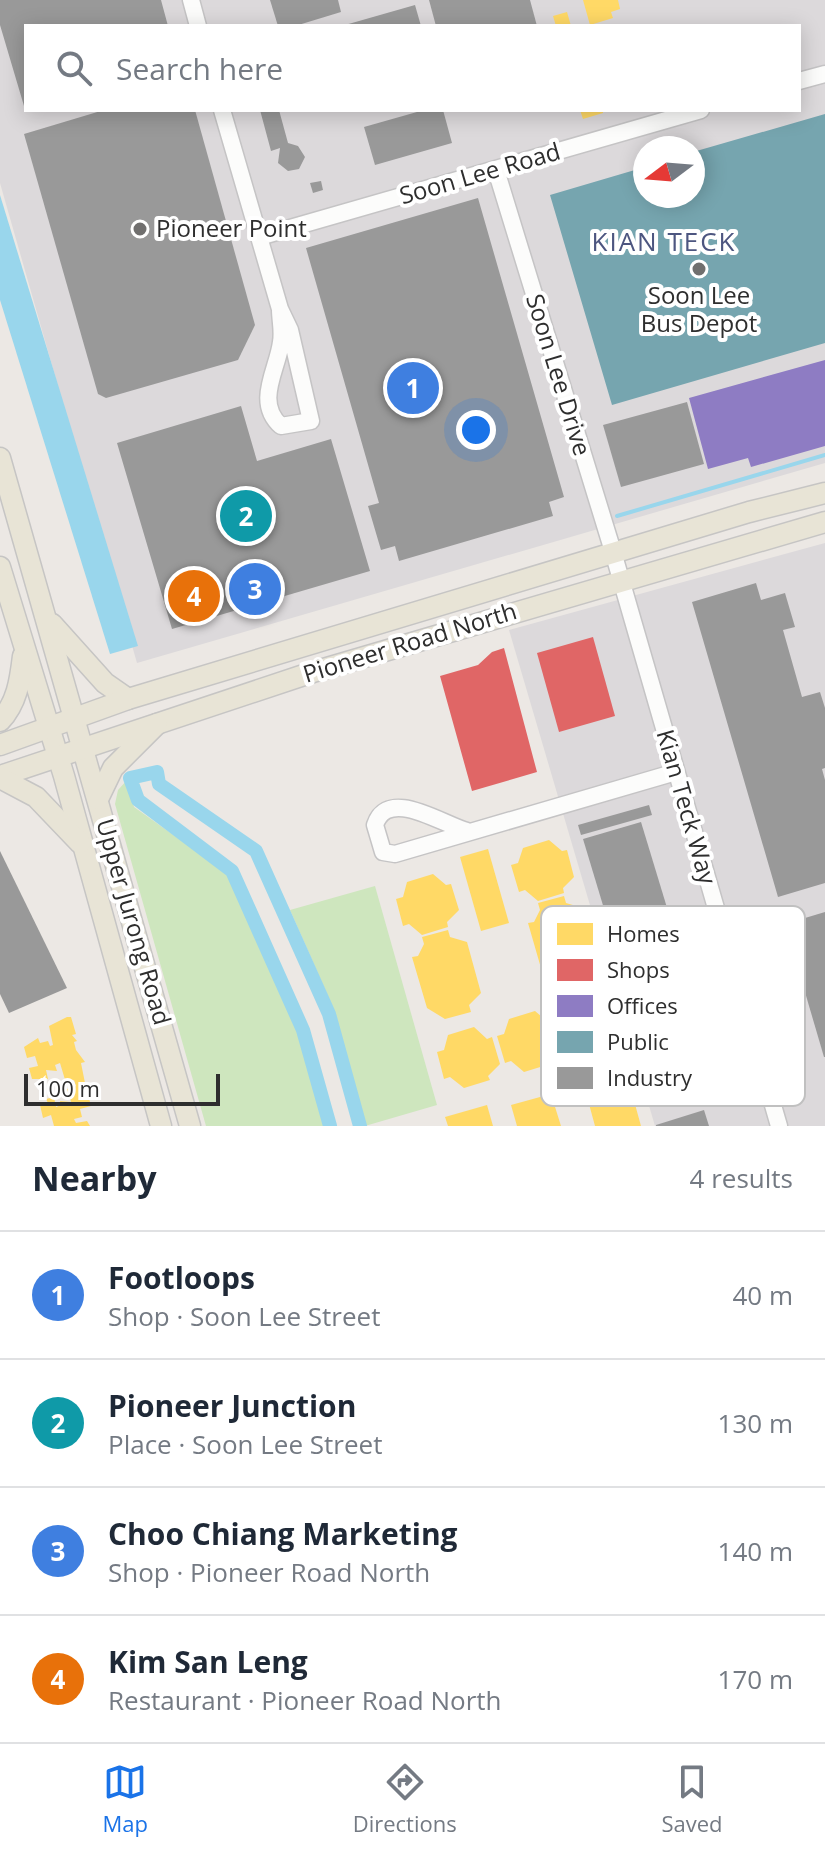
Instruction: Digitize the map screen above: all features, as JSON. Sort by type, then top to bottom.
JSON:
[{"type":"main road","name":"Upper Jurong Road","points":[[0,458],[190,1126]]},
{"type":"main road","name":"Pioneer Road North","points":[[0,745],[128,699],[749,512],[825,493]]},
{"type":"main road","name":"Pioneer Road North","points":[[0,777],[161,720],[620,579],[825,522]]},
{"type":"main road","name":"Upper Jurong Road","points":[[0,567],[161,1126]]},
{"type":"main road","points":[[47,619],[105,683],[128,699]]},
{"type":"main road","points":[[0,721],[10,711],[20,683],[24,648]]},
{"type":"main road","points":[[98,799],[113,768],[161,720]]},
{"type":"main road","points":[[0,777],[36,797],[82,846]]},
{"type":"street","points":[[191,0],[197,24]]},
{"type":"street","points":[[801,80],[825,74]]},
{"type":"street","points":[[223,112],[280,309],[290,330],[311,421],[287,427],[281,426],[271,414],[268,399],[282,341],[280,309]]},
{"type":"street","name":"Soon Lee Road","points":[[259,237],[694,112]]},
{"type":"street","name":"Soon Lee Drive","points":[[496,170],[620,579]]},
{"type":"street","name":"Kian Teck Way","points":[[620,579],[715,906]]},
{"type":"street","points":[[467,831],[404,806],[385,812],[375,825],[383,852],[389,855],[676,772]]},
{"type":"street","name":"Kian Teck Way","points":[[773,1106],[779,1126]]},
{"type":"shaded area","points":[[0,0],[825,0],[825,463],[137,663],[0,183]]},
{"type":"shaded area","points":[[825,543],[825,1126],[655,1126],[649,1106],[805,1106],[805,906],[590,906],[509,630]]},
{"type":"green space","points":[[128,779],[134,807],[227,873],[300,1036],[324,1126],[206,1126],[115,804],[118,790]]},
{"type":"green space","points":[[375,886],[437,1105],[365,1126],[332,1005],[290,910]]},
{"type":"water","points":[[0,195],[138,646],[110,654],[0,300]]},
{"type":"building: Homes","points":[[583,0],[618,0],[620,9],[611,12],[613,18],[590,24]]},
{"type":"building: Homes","points":[[567,12],[570,24],[555,24],[553,16]]},
{"type":"building: Homes","points":[[581,112],[603,112],[603,113],[583,119]]},
{"type":"building: Homes","points":[[549,840],[562,851],[567,850],[574,877],[563,888],[564,893],[538,901],[525,890],[519,892],[511,865],[518,863],[523,848]]},
{"type":"building: Homes","points":[[488,849],[509,923],[481,931],[460,857]]},
{"type":"building: Homes","points":[[433,874],[446,885],[451,884],[459,910],[447,922],[448,927],[422,935],[409,924],[403,926],[396,899],[403,897],[407,882]]},
{"type":"building: Homes","points":[[564,896],[566,903],[576,906],[541,906],[541,968],[528,923],[534,922],[540,910],[538,903]]},
{"type":"building: Homes","points":[[448,930],[450,937],[467,942],[481,993],[469,1005],[471,1012],[445,1019],[427,1008],[412,957],[418,956],[424,944],[422,937]]},
{"type":"building: Homes","points":[[535,1011],[541,1016],[541,1067],[524,1072],[511,1061],[505,1063],[497,1036],[504,1034],[509,1019]]},
{"type":"building: Homes","points":[[71,1017],[76,1034],[72,1035],[77,1041],[74,1042],[76,1050],[85,1062],[81,1063],[87,1093],[91,1091],[93,1097],[89,1098],[91,1106],[80,1109],[82,1117],[74,1119],[76,1123],[87,1121],[90,1126],[54,1126],[51,1115],[43,1118],[40,1105],[48,1103],[46,1099],[54,1097],[56,1107],[61,1105],[60,1101],[71,1102],[67,1089],[76,1086],[74,1080],[66,1083],[60,1063],[55,1065],[57,1071],[46,1070],[48,1079],[32,1079],[29,1068],[38,1066],[35,1056],[27,1058],[24,1047],[38,1038],[40,1043],[48,1041],[50,1046],[53,1045],[49,1026]]},
{"type":"building: Homes","points":[[474,1027],[487,1039],[492,1037],[500,1064],[488,1076],[490,1080],[464,1088],[450,1077],[444,1079],[437,1052],[444,1050],[448,1035]]},
{"type":"building: Homes","points":[[541,1097],[541,1106],[555,1106],[561,1126],[517,1126],[511,1105]]},
{"type":"building: Homes","points":[[487,1105],[493,1126],[448,1126],[445,1117]]},
{"type":"building: Homes","points":[[590,1106],[635,1106],[641,1126],[595,1126]]},
{"type":"building: Shops","points":[[593,637],[615,716],[559,732],[537,653]]},
{"type":"building: Shops","points":[[504,648],[537,772],[472,791],[440,676],[478,665],[492,652]]},
{"type":"building: Offices","points":[[825,360],[825,446],[751,467],[748,458],[708,469],[689,398]]},
{"type":"building: Public","name":"Soon Lee Bus Depot","points":[[825,114],[825,343],[612,405],[550,195],[633,171],[633,208],[705,208],[705,149]]},
{"type":"building: Industry","points":[[0,0],[161,0],[167,24],[24,24],[24,106],[0,25]]},
{"type":"building: Industry","points":[[270,0],[338,0],[341,12],[302,24],[277,24]]},
{"type":"building: Industry","points":[[429,0],[530,0],[536,24],[435,24]]},
{"type":"building: Industry","points":[[415,5],[420,24],[348,24]]},
{"type":"building: Industry","name":"Pioneer Point","points":[[97,112],[196,112],[255,325],[238,360],[106,398],[98,394],[24,134]]},
{"type":"building: Industry","points":[[261,112],[280,112],[288,143],[298,146],[305,157],[299,169],[288,171],[278,163],[280,148],[271,151]]},
{"type":"building: Industry","points":[[417,112],[444,112],[452,143],[375,165],[364,127]]},
{"type":"building: Industry","points":[[321,181],[323,190],[313,193],[310,183]]},
{"type":"building: Industry","points":[[478,198],[564,497],[549,502],[553,516],[399,561],[395,546],[381,550],[368,506],[379,503],[306,248]]},
{"type":"building: Industry","points":[[687,402],[704,464],[621,487],[603,425]]},
{"type":"building: Industry","points":[[241,406],[257,461],[331,439],[370,571],[172,629],[117,443]]},
{"type":"building: Industry","points":[[756,583],[761,600],[785,593],[795,627],[783,630],[802,697],[820,692],[825,708],[825,768],[822,769],[825,780],[825,883],[778,897],[692,602]]},
{"type":"building: Industry","points":[[649,805],[652,815],[581,835],[578,825]]},
{"type":"building: Industry","points":[[641,822],[666,906],[603,906],[583,839]]},
{"type":"building: Industry","points":[[0,851],[67,988],[9,1013],[0,994]]},
{"type":"building: Industry","points":[[825,912],[825,1057],[805,992],[805,918]]},
{"type":"building: Industry","points":[[704,1110],[709,1126],[656,1126],[656,1125]]},
{"type":"waterway","points":[[617,516],[825,455]]},
{"type":"waterway","points":[[330,1126],[303,1030],[232,871],[138,800],[130,778],[157,772],[159,784],[256,851],[329,1014],[360,1126]]},
{"type":"place","name":"Pioneer Point","points":[[140,229]]},
{"type":"place","name":"Soon Lee Bus Depot","points":[[699,269]]},
{"type":"place","name":"Footloops","points":[[413,388]]},
{"type":"place","name":"Pioneer Junction","points":[[246,516]]},
{"type":"place","name":"Choo Chiang Marketing","points":[[255,589]]},
{"type":"place","name":"Kim San Leng","points":[[194,596]]},
{"type":"district","name":"KIAN TECK","points":[[664,242]]}]
